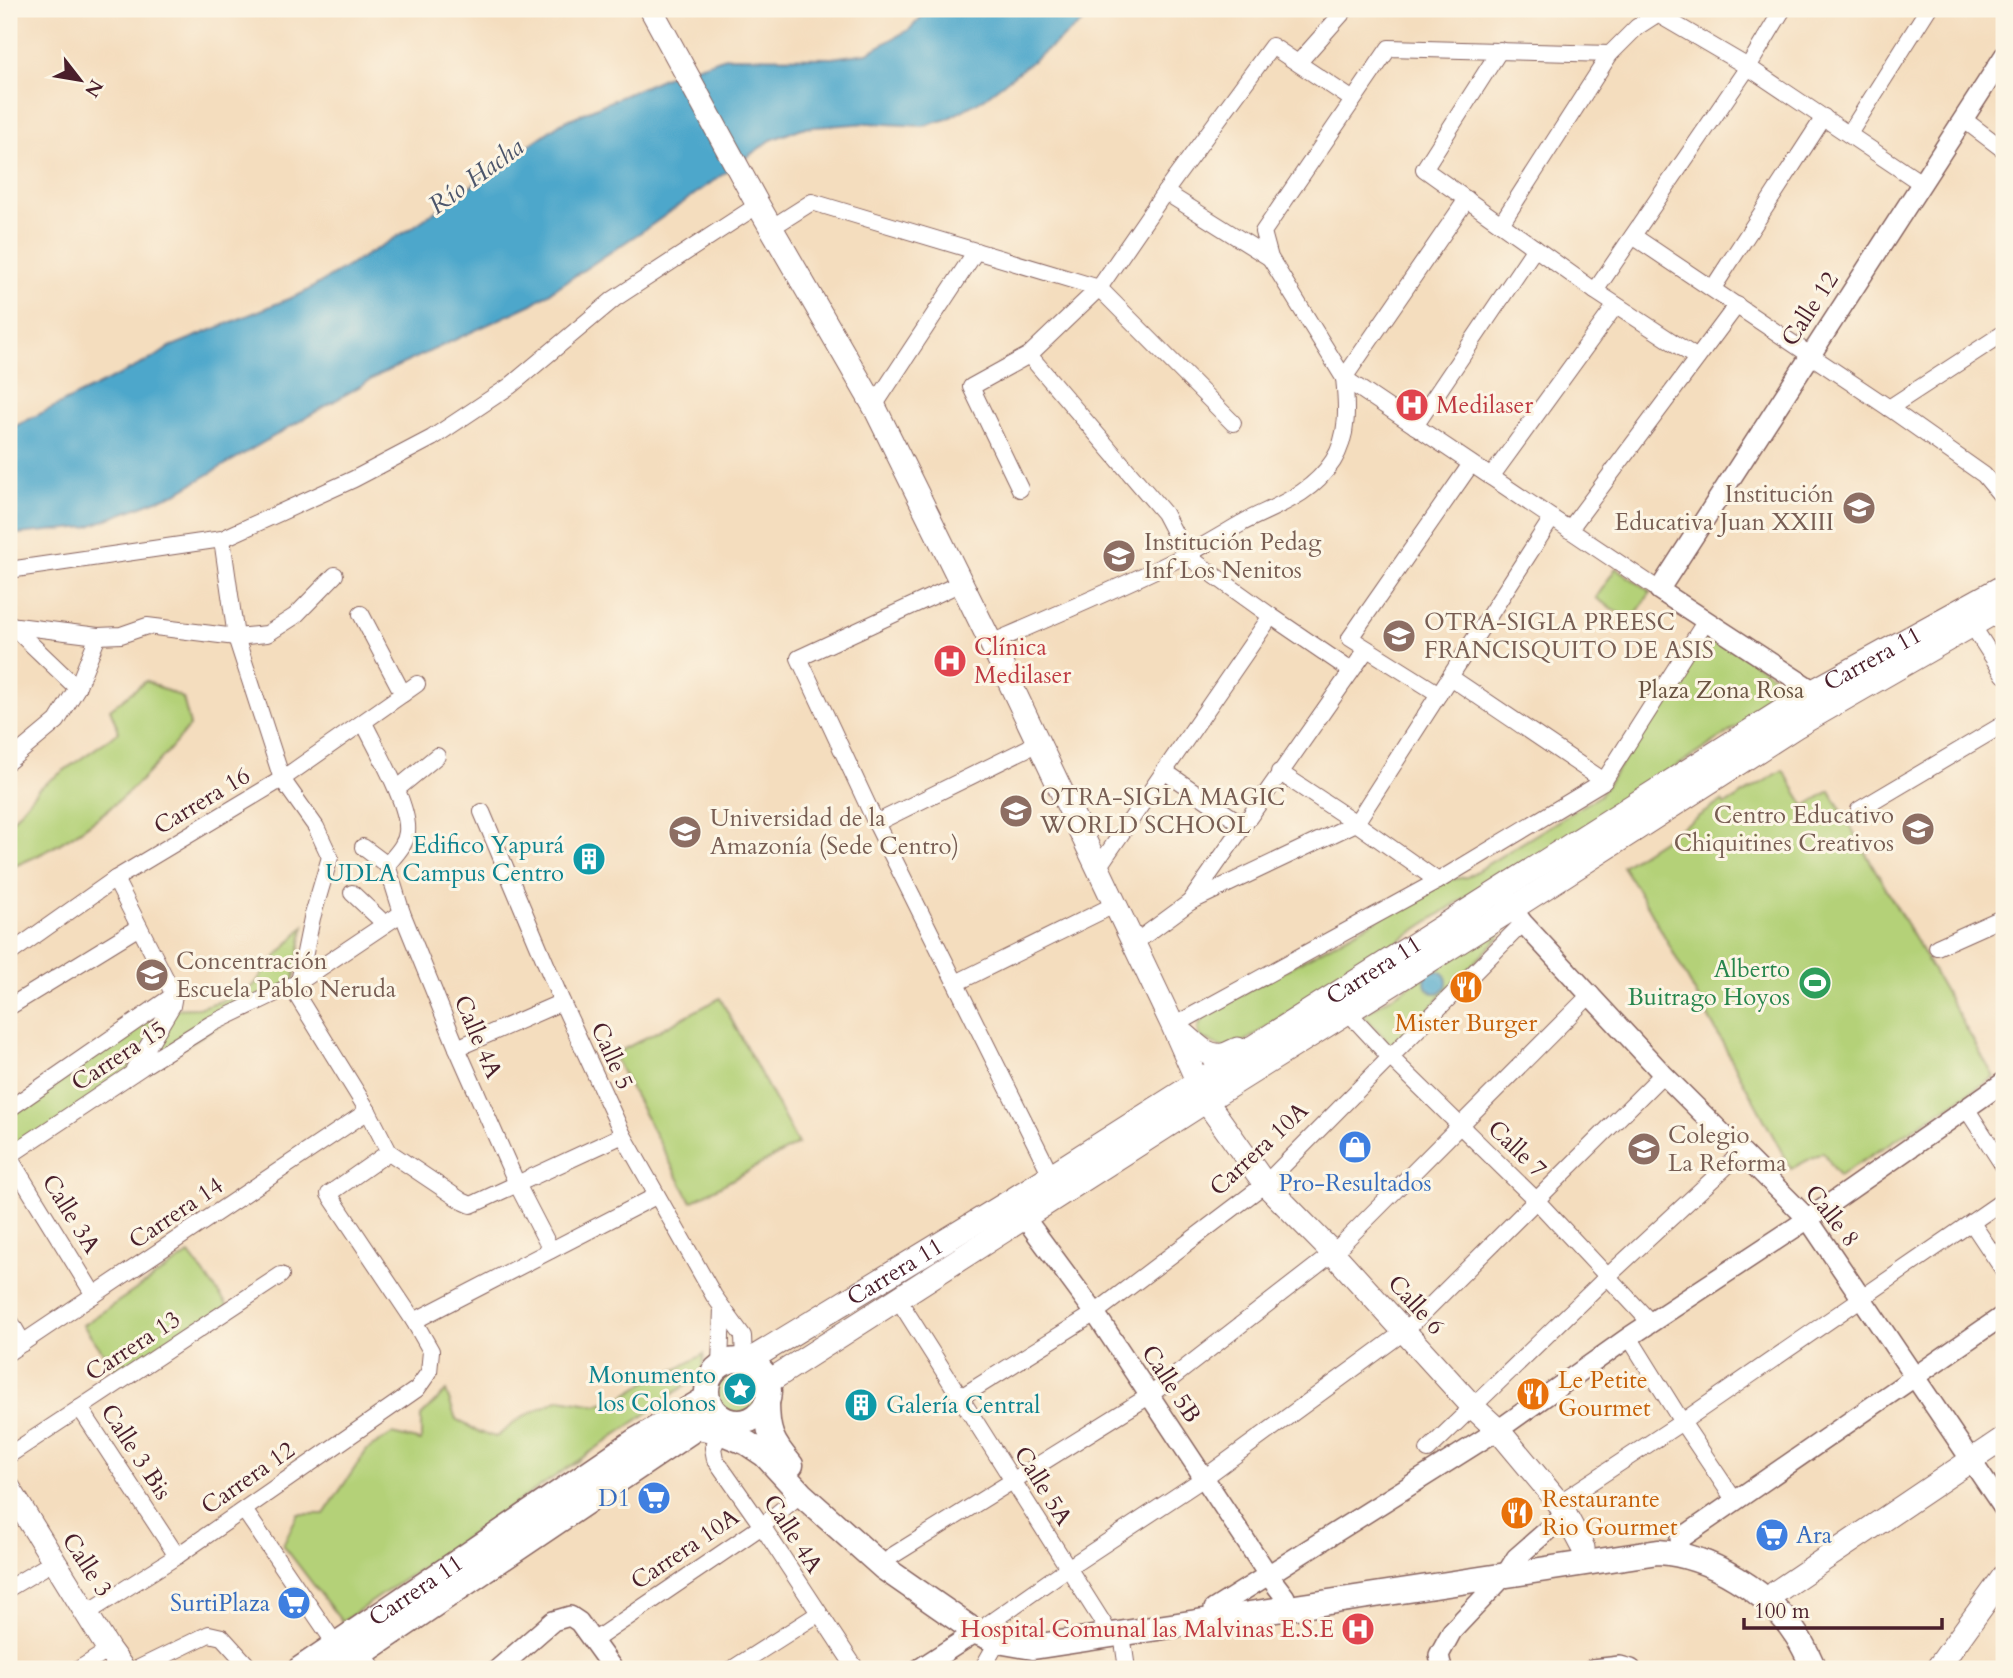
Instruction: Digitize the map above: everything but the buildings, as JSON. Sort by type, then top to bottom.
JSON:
[{"type":"main road","name":"Calle 6","points":[[651,9],[753,197],[874,406],[991,643],[1202,1092],[1265,1184],[1333,1253],[1474,1408],[1498,1430],[1562,1509],[1583,1548]]},
{"type":"main road","name":"Carrera 11","points":[[738,1362],[1019,1209],[1202,1092],[1244,1052],[1511,908],[1813,691],[2004,586]]},
{"type":"main road","name":"Carrera 11","points":[[767,1392],[1019,1209],[1051,1175],[1348,1012],[1783,734],[2004,607]]},
{"type":"main road","points":[[1173,1027],[1214,1055],[1225,1055],[1237,1048],[1244,1052]]},
{"type":"main road","points":[[987,1632],[892,1556],[789,1463],[767,1426],[764,1373],[738,1362],[712,1374],[707,1385],[714,1418],[765,1455],[801,1494],[884,1569],[987,1632],[1114,1630],[1511,1566],[1583,1548],[1655,1538],[1681,1539],[1735,1561],[1776,1592],[1809,1629],[1828,1669]]},
{"type":"main road","points":[[714,1418],[746,1421],[755,1417],[767,1392]]},
{"type":"main road","name":"Carrera 11","points":[[300,1669],[338,1657],[638,1439],[714,1418]]},
{"type":"main road","name":"Carrera 11","points":[[338,1657],[369,1661],[650,1457],[714,1418]]},
{"type":"main road","points":[[1776,1592],[2004,1438]]},
{"type":"main road","name":"Calle 3","points":[[9,1489],[109,1650],[124,1669]]},
{"type":"main road","points":[[1114,1630],[1285,1597],[1511,1566],[1658,1552],[1679,1553],[1731,1575],[1765,1599],[1796,1634],[1814,1669]]},
{"type":"main road","points":[[1937,1669],[2004,1576]]},
{"type":"street","points":[[1299,62],[1346,9]]},
{"type":"street","points":[[1595,292],[1748,67],[1783,9]]},
{"type":"street","points":[[1849,134],[1928,9]]},
{"type":"street","points":[[1501,224],[1610,54],[1653,12],[1748,67],[1921,183]]},
{"type":"street","points":[[1020,489],[971,387],[1028,355],[1099,288],[1165,192],[1272,46],[1353,100]]},
{"type":"street","points":[[1610,54],[1389,48],[1263,232],[1269,258],[1345,378],[1705,622],[1835,704]]},
{"type":"street","points":[[1500,50],[1424,169],[1595,292],[1697,358]]},
{"type":"street","name":"Calle 12","points":[[1659,590],[2004,56]]},
{"type":"street","points":[[1713,288],[1824,117]]},
{"type":"street","points":[[1963,119],[2004,150]]},
{"type":"street","points":[[1165,192],[1269,258]]},
{"type":"street","points":[[9,570],[222,538],[354,480],[432,438],[510,386],[614,299],[753,197]]},
{"type":"street","points":[[991,643],[1186,555],[1244,522],[1284,505],[1315,483],[1334,460],[1343,437],[1347,409],[1345,378],[1467,200]]},
{"type":"street","points":[[771,228],[812,202],[1099,288],[1233,423]]},
{"type":"street","points":[[1633,236],[1984,475],[2004,499]]},
{"type":"street","points":[[1415,426],[1535,248]]},
{"type":"street","points":[[874,406],[976,251]]},
{"type":"street","points":[[1491,477],[1616,305]]},
{"type":"street","points":[[1569,530],[1737,305]]},
{"type":"street","points":[[1889,408],[2004,333]]},
{"type":"street","points":[[1028,355],[1164,513],[1186,555],[1350,670]]},
{"type":"street","points":[[1439,694],[1350,638],[1471,464]]},
{"type":"street","points":[[1133,944],[1190,902],[1356,823],[1552,518]]},
{"type":"street","points":[[222,538],[236,637],[282,779],[316,827],[330,857],[295,984],[389,1152],[471,1205],[623,1135]]},
{"type":"street","points":[[9,624],[98,636],[121,635],[147,626],[236,637],[267,634],[295,616],[335,575]]},
{"type":"street","points":[[961,583],[799,658],[876,823],[1051,1175]]},
{"type":"street","name":"Carrera 16","points":[[9,954],[115,879],[282,779],[410,689],[361,614]]},
{"type":"street","points":[[1097,869],[1271,616]]},
{"type":"street","points":[[1173,1027],[1438,881],[1604,781],[1705,622]]},
{"type":"street","points":[[9,624],[77,688]]},
{"type":"street","points":[[1972,625],[2004,676]]},
{"type":"street","points":[[9,761],[57,721],[77,688],[98,636]]},
{"type":"street","points":[[1190,902],[1367,649]]},
{"type":"street","points":[[1450,677],[1604,781]]},
{"type":"street","points":[[363,846],[387,865],[405,841],[408,829],[397,789],[364,723]]},
{"type":"street","points":[[1859,810],[2004,724]]},
{"type":"street","points":[[876,823],[1038,743]]},
{"type":"street","points":[[397,789],[437,756]]},
{"type":"street","points":[[1164,771],[1243,825]]},
{"type":"street","points":[[1279,772],[1438,881]]},
{"type":"street","name":"Calle 5","points":[[482,812],[562,1002],[623,1135],[722,1308],[743,1336],[738,1362]]},
{"type":"street","name":"Calle 4A","points":[[387,865],[402,913],[457,1048],[517,1184],[551,1250]]},
{"type":"street","points":[[115,879],[174,995],[172,1006],[132,1073]]},
{"type":"street","points":[[352,893],[385,924]]},
{"type":"street","points":[[956,983],[1114,905]]},
{"type":"street","name":"Calle 8","points":[[1511,908],[1663,1074],[1808,1219],[2004,1509]]},
{"type":"street","name":"Carrera 10A","points":[[961,1397],[1095,1313],[1265,1184],[1389,1056],[1511,908]]},
{"type":"street","name":"Carrera 15","points":[[9,1157],[132,1073],[211,1024],[295,984],[402,913]]},
{"type":"street","points":[[1937,947],[2004,917]]},
{"type":"street","points":[[9,1007],[139,927]]},
{"type":"street","points":[[892,1556],[1149,1396],[1333,1253],[1591,994]]},
{"type":"street","points":[[9,1109],[174,995]]},
{"type":"street","points":[[457,1048],[562,1002]]},
{"type":"street","name":"Calle 7","points":[[1348,1012],[1389,1056],[1536,1200],[1651,1322]]},
{"type":"street","points":[[919,1669],[987,1632],[1068,1568],[1204,1478],[1405,1331],[1663,1074]]},
{"type":"street","points":[[1214,1609],[1498,1430],[1629,1337],[1808,1219],[2004,1082]]},
{"type":"street","points":[[1966,1108],[2004,1167]]},
{"type":"street","name":"Carrera 14","points":[[9,1352],[368,1111]]},
{"type":"street","points":[[389,1152],[329,1194],[414,1321],[656,1196]]},
{"type":"street","points":[[1428,1450],[1608,1276],[1742,1152]]},
{"type":"street","name":"Calle 3A","points":[[9,1157],[94,1295]]},
{"type":"street","points":[[1442,1669],[1439,1655],[1452,1631],[1562,1509],[2004,1200]]},
{"type":"street","name":"Calle 5B","points":[[1019,1209],[1095,1313],[1285,1597]]},
{"type":"street","points":[[1972,1223],[2004,1271]]},
{"type":"street","name":"Carrera 13","points":[[9,1455],[281,1275]]},
{"type":"street","name":"Calle 5A","points":[[898,1299],[1068,1568],[1114,1630]]},
{"type":"street","points":[[722,1308],[738,1362]]},
{"type":"street","points":[[1681,1539],[2004,1315]]},
{"type":"street","points":[[9,1319],[23,1343]]},
{"type":"street","name":"Carrera 12","points":[[87,1613],[177,1556],[417,1389],[429,1373],[431,1351],[414,1321]]},
{"type":"street","points":[[1629,1337],[1682,1423],[1735,1501]]},
{"type":"street","name":"Calle 3 Bis","points":[[80,1408],[177,1556]]},
{"type":"street","name":"Calle 4A","points":[[714,1418],[715,1460],[856,1669]]},
{"type":"street","name":"Carrera 10A","points":[[593,1641],[762,1526],[801,1494]]},
{"type":"street","points":[[244,1510],[338,1657]]},
{"type":"street","points":[[9,1588],[53,1562]]},
{"type":"street","points":[[732,1669],[818,1615]]},
{"type":"street","points":[[498,1669],[553,1621],[570,1616],[579,1622],[613,1669]]},
{"type":"street","points":[[1114,1630],[1127,1669]]},
{"type":"street","points":[[982,1669],[987,1632]]},
{"type":"street","points":[[137,1669],[209,1634],[222,1637],[251,1669]]},
{"type":"street","points":[[79,1669],[109,1650]]},
{"type":"street","points":[[1593,1669],[1620,1666],[1631,1669]]},
{"type":"green space","points":[[1616,568],[1651,592],[1631,621],[1596,598]]},
{"type":"green space","name":"Plaza Zona Rosa","points":[[1710,633],[1794,690],[1484,892],[1469,895],[1230,1051],[1200,1038],[1198,1028],[1204,1015],[1448,880],[1467,877],[1600,795]]},
{"type":"green space","points":[[146,681],[183,698],[190,725],[152,769],[109,809],[61,843],[9,868],[9,824],[39,788],[119,732],[110,709]]},
{"type":"green space","name":"Alberto Buitrago Hoyos","points":[[1783,770],[1805,806],[1830,791],[1994,1077],[1839,1176],[1823,1152],[1791,1169],[1649,908],[1622,866],[1722,801],[1725,805]]},
{"type":"green space","points":[[304,926],[294,980],[9,1153],[9,1124],[15,1108],[162,1009],[198,1008],[244,994]]},
{"type":"green space","points":[[1500,929],[1499,938],[1392,1046],[1363,1015]]},
{"type":"green space","points":[[720,998],[798,1144],[691,1202],[613,1055]]},
{"type":"green space","points":[[189,1254],[228,1306],[121,1377],[83,1325]]},
{"type":"green space","points":[[704,1354],[702,1373],[342,1622],[283,1545],[298,1514],[324,1514],[367,1450],[392,1434],[421,1441],[421,1416],[446,1391],[456,1419],[479,1432],[496,1437],[522,1417],[560,1399],[596,1405],[622,1397],[651,1379]]},
{"type":"green space","points":[[738,1368],[754,1375],[761,1391],[754,1407],[738,1414],[722,1407],[715,1391],[722,1375]]},
{"type":"water","points":[[929,9],[1100,9],[983,99],[947,119],[923,126],[867,123],[802,128],[771,140],[653,224],[532,304],[381,374],[178,492],[87,527],[9,535],[9,429],[154,358],[170,347],[303,293],[413,227],[561,123],[668,76],[726,57],[832,58],[867,53],[910,29]]},
{"type":"water","points":[[1436,971],[1444,974],[1447,982],[1444,990],[1436,993],[1428,990],[1425,982],[1428,974]]},
{"type":"place","name":"Medilaser","points":[[1412,405]]},
{"type":"place","name":"Institución Educativa Juan XXIII","points":[[1859,508]]},
{"type":"place","name":"Institución Pedag Inf Los Nenitos","points":[[1119,556]]},
{"type":"place","name":"OTRA-SIGLA PREESC FRANCISQUITO DE ASIS","points":[[1399,636]]},
{"type":"place","name":"Clínica Medilaser","points":[[950,661]]},
{"type":"place","name":"OTRA-SIGLA MAGIC WORLD SCHOOL","points":[[1016,811]]},
{"type":"place","name":"Centro Educativo Chiquitines Creativos","points":[[1918,829]]},
{"type":"place","name":"Universidad de la Amazonía (Sede Centro)","points":[[685,832]]},
{"type":"place","name":"Edifico Yapurá UDLA Campus Centro","points":[[589,859]]},
{"type":"place","name":"Concentración Escuela Pablo Neruda","points":[[152,975]]},
{"type":"place","name":"Alberto Buitrago Hoyos","points":[[1815,983]]},
{"type":"place","name":"Mister Burger","points":[[1466,987]]},
{"type":"place","name":"Pro-Resultados","points":[[1355,1147]]},
{"type":"place","name":"Colegio La Reforma","points":[[1644,1149]]},
{"type":"place","name":"Monumento los Colonos","points":[[740,1389]]},
{"type":"place","name":"Le Petite Gourmet","points":[[1533,1394]]},
{"type":"place","name":"Galería Central","points":[[861,1405]]},
{"type":"place","name":"D1","points":[[654,1498]]},
{"type":"place","name":"Restaurante Rio Gourmet","points":[[1517,1513]]},
{"type":"place","name":"Ara","points":[[1772,1535]]},
{"type":"place","name":"SurtiPlaza","points":[[294,1603]]},
{"type":"place","name":"Hospital Comunal las Malvinas E.S.E","points":[[1358,1629]]},
{"type":"water label","name":"Río Hacha","points":[[476,176]]}]
